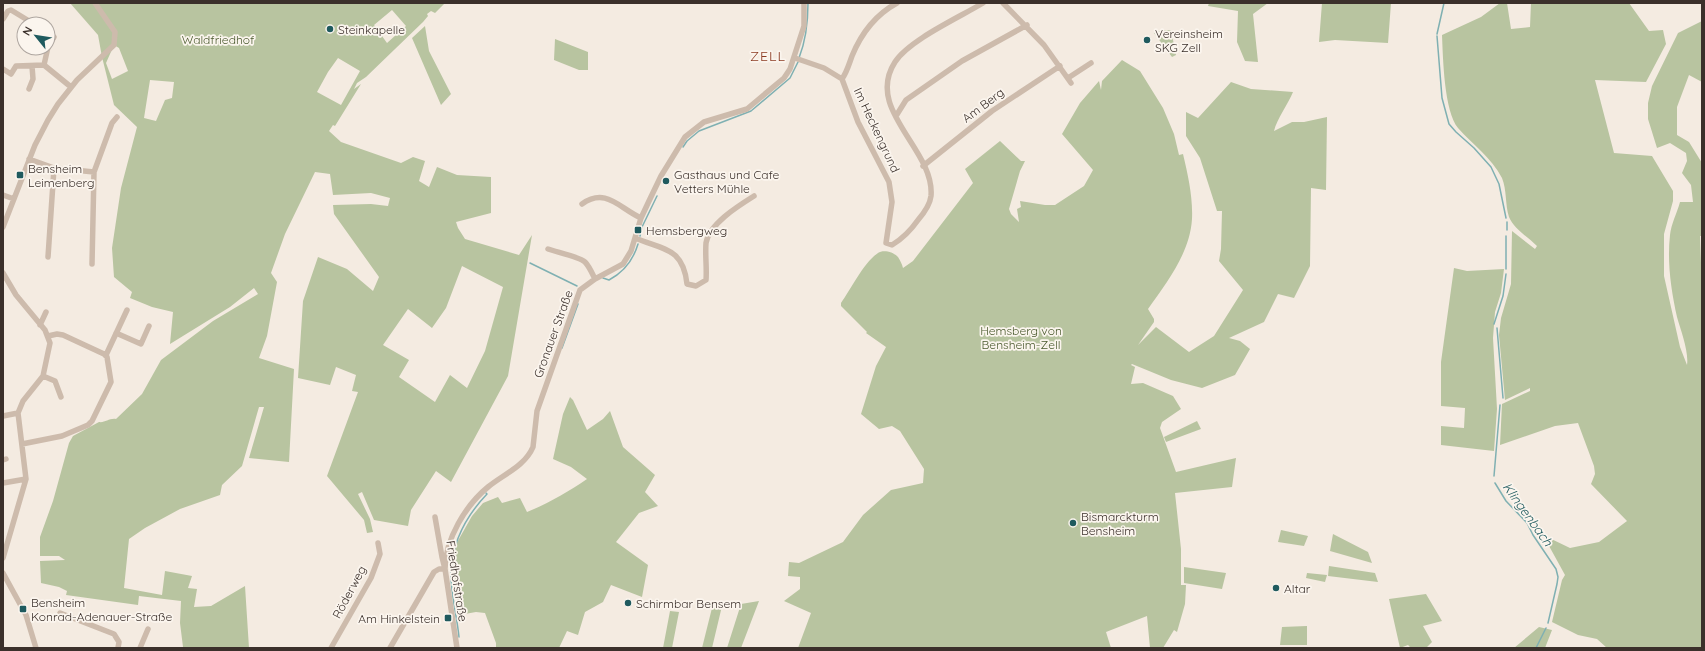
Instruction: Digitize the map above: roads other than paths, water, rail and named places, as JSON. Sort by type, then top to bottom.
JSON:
[{"type":"street","points":[[3,227],[29,159],[48,120],[71,87],[114,45],[115,32],[95,3]]},
{"type":"street","name":"Gronauer Straße","points":[[445,569],[446,552],[459,522],[487,487],[522,463],[531,452],[533,447],[537,411],[572,308],[580,290],[595,279],[623,264],[631,250],[641,218],[661,176],[685,137],[704,122],[747,109],[784,78],[798,59],[804,26],[804,3]]},
{"type":"street","points":[[842,79],[860,41],[872,22],[886,6],[897,3]]},
{"type":"street","points":[[924,166],[889,105],[887,88],[888,78],[895,62],[902,53],[917,41],[983,3]]},
{"type":"street","points":[[1003,3],[1027,25],[1070,80],[1091,63]]},
{"type":"street","points":[[3,19],[11,10],[21,16]]},
{"type":"street","points":[[896,116],[906,100],[962,61],[1027,25]]},
{"type":"street","points":[[44,65],[46,56]]},
{"type":"street","name":"Im Heckengrund","points":[[798,59],[824,68],[842,79],[858,122],[889,182],[892,202],[886,243],[892,244],[900,240],[926,209],[931,197],[930,182],[924,166]]},
{"type":"street","points":[[3,69],[11,74],[16,66],[44,65],[71,87]]},
{"type":"street","points":[[29,89],[33,79],[32,66]]},
{"type":"street","name":"Am Berg","points":[[924,166],[992,111],[1017,93],[1060,66]]},
{"type":"street","points":[[92,264],[94,172],[112,123],[117,117]]},
{"type":"street","points":[[29,159],[54,168],[94,172]]},
{"type":"street","points":[[48,257],[54,168]]},
{"type":"street","points":[[3,195],[14,199]]},
{"type":"street","points":[[635,238],[667,249],[674,254],[684,267],[687,284],[696,286],[706,280],[708,268],[706,244],[711,231],[722,219],[754,196]]},
{"type":"street","points":[[582,204],[590,199],[604,197],[612,200],[630,213],[641,218]]},
{"type":"street","points":[[548,249],[577,257],[584,261],[595,279]]},
{"type":"street","points":[[3,273],[16,295],[48,336],[49,349],[43,376],[22,401],[18,413],[26,479],[3,558]]},
{"type":"street","points":[[22,444],[62,436],[88,425],[92,421],[111,382],[106,355],[127,310]]},
{"type":"street","points":[[40,325],[46,312]]},
{"type":"street","points":[[116,333],[141,344],[149,326]]},
{"type":"street","points":[[48,336],[57,334],[63,335],[106,355]]},
{"type":"street","points":[[43,376],[55,381],[61,397]]},
{"type":"street","points":[[3,416],[18,413]]},
{"type":"street","points":[[3,483],[26,479]]},
{"type":"street","name":"Friedhofstraße","points":[[435,517],[445,569],[456,648]]},
{"type":"street","name":"Röderweg","points":[[331,648],[371,578],[380,554],[378,543]]},
{"type":"street","points":[[390,648],[434,572],[439,569],[445,569]]},
{"type":"street","points":[[3,573],[23,609],[36,648]]},
{"type":"street","points":[[60,613],[114,634],[119,642],[118,648]]},
{"type":"street","points":[[140,648],[148,629]]},
{"type":"waterway","points":[[799,58],[806,31],[808,3]]},
{"type":"waterway","name":"Klingenbach","points":[[1437,34],[1444,3]]},
{"type":"waterway","name":"Klingenbach","points":[[1437,36],[1442,98],[1449,124],[1491,167],[1499,184],[1506,218]]},
{"type":"waterway","points":[[683,147],[687,141],[699,131],[751,111],[790,78],[798,62]]},
{"type":"waterway","points":[[640,236],[642,227],[657,196]]},
{"type":"waterway","name":"Klingenbach","points":[[1507,222],[1507,230]]},
{"type":"waterway","name":"Klingenbach","points":[[1506,236],[1506,269]]},
{"type":"waterway","points":[[603,278],[609,280],[623,270],[631,261],[638,244]]},
{"type":"waterway","points":[[530,263],[577,286]]},
{"type":"waterway","name":"Klingenbach","points":[[1494,324],[1503,296],[1506,274]]},
{"type":"waterway","points":[[562,348],[578,304]]},
{"type":"waterway","name":"Klingenbach","points":[[1497,328],[1503,398]]},
{"type":"waterway","name":"Klingenbach","points":[[1494,476],[1500,405]]},
{"type":"waterway","name":"Klingenbach","points":[[1495,483],[1506,501],[1527,523],[1533,535],[1556,569],[1558,577],[1557,584],[1548,623]]},
{"type":"waterway","points":[[459,637],[452,586],[452,559],[462,529],[473,511],[487,494],[486,493]]},
{"type":"waterway","name":"Klingenbach","points":[[1536,648],[1546,628]]},
{"type":"place","name":"Steinkapelle","points":[[330,29]]},
{"type":"place","name":"Vereinsheim SKG Zell","points":[[1147,40]]},
{"type":"place","name":"Bensheim Leimenberg","points":[[20,175]]},
{"type":"place","name":"Gasthaus und Cafe Vetters Mühle","points":[[666,181]]},
{"type":"place","name":"Hemsbergweg","points":[[638,230]]},
{"type":"place","name":"Bismarckturm Bensheim","points":[[1073,523]]},
{"type":"place","name":"Altar","points":[[1276,588]]},
{"type":"place","name":"Schirmbar Bensem","points":[[628,603]]},
{"type":"place","name":"Bensheim Konrad-Adenauer-Straße","points":[[23,609]]},
{"type":"place","name":"Am Hinkelstein","points":[[448,618]]},
{"type":"district","name":"ZELL","points":[[768,56]]},
{"type":"park label","name":"Waldfriedhof","points":[[218,39]]},
{"type":"park label","name":"Hemsberg von Bensheim-Zell","points":[[1021,337]]}]
